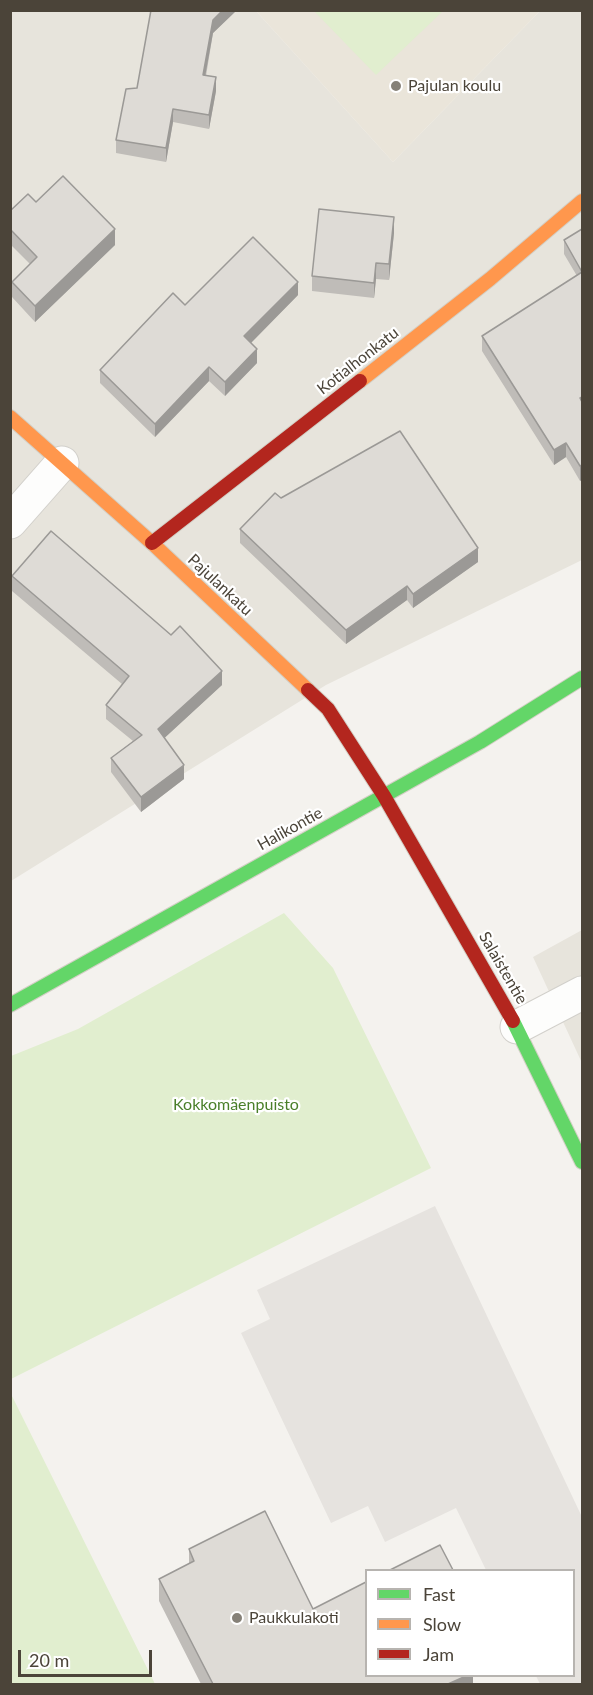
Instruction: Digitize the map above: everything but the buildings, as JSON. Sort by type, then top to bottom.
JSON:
[{"type":"street","name":"Kotialhonkatu","points":[[152,543],[490,279],[582,201]]},
{"type":"street","name":"Pajulankatu","points":[[10,417],[152,543],[328,709],[384,796]]},
{"type":"street","points":[[10,522],[62,463]]},
{"type":"street","name":"Halikontie","points":[[10,1005],[480,742],[582,678]]},
{"type":"street","name":"Salaistentie","points":[[384,796],[518,1027],[582,1162]]},
{"type":"street","points":[[518,1027],[582,993]]},
{"type":"shaded area","points":[[11,11],[256,11],[393,162],[540,11],[582,11],[582,560],[326,685],[11,881]]},
{"type":"shaded area","name":"Pajulan koulu","points":[[256,11],[540,11],[393,162]]},
{"type":"shaded area","points":[[582,930],[582,1063],[533,957]]},
{"type":"shaded area","points":[[435,1206],[582,1517],[582,1684],[540,1684],[536,1677],[575,1677],[575,1569],[486,1569],[456,1508],[385,1542],[368,1506],[331,1523],[241,1333],[270,1319],[257,1290]]},
{"type":"green space","points":[[314,11],[443,11],[376,75]]},
{"type":"green space","name":"Kokkomäenpuisto","points":[[284,913],[333,968],[431,1168],[11,1379],[11,1056],[78,1029]]},
{"type":"green space","points":[[11,1394],[155,1684],[11,1684]]},
{"type":"traffic: fast","points":[[10,1005],[480,742],[582,678]]},
{"type":"traffic: fast","points":[[513,1021],[582,1162]]},
{"type":"traffic: slow","points":[[360,381],[490,279],[582,201]]},
{"type":"traffic: slow","points":[[10,417],[152,543],[308,690]]},
{"type":"traffic: jam","points":[[152,543],[360,381]]},
{"type":"traffic: jam","points":[[308,690],[328,709],[384,796],[513,1021]]},
{"type":"place","name":"Pajulan koulu","points":[[396,86]]},
{"type":"place","name":"Paukkulakoti","points":[[237,1618]]}]
